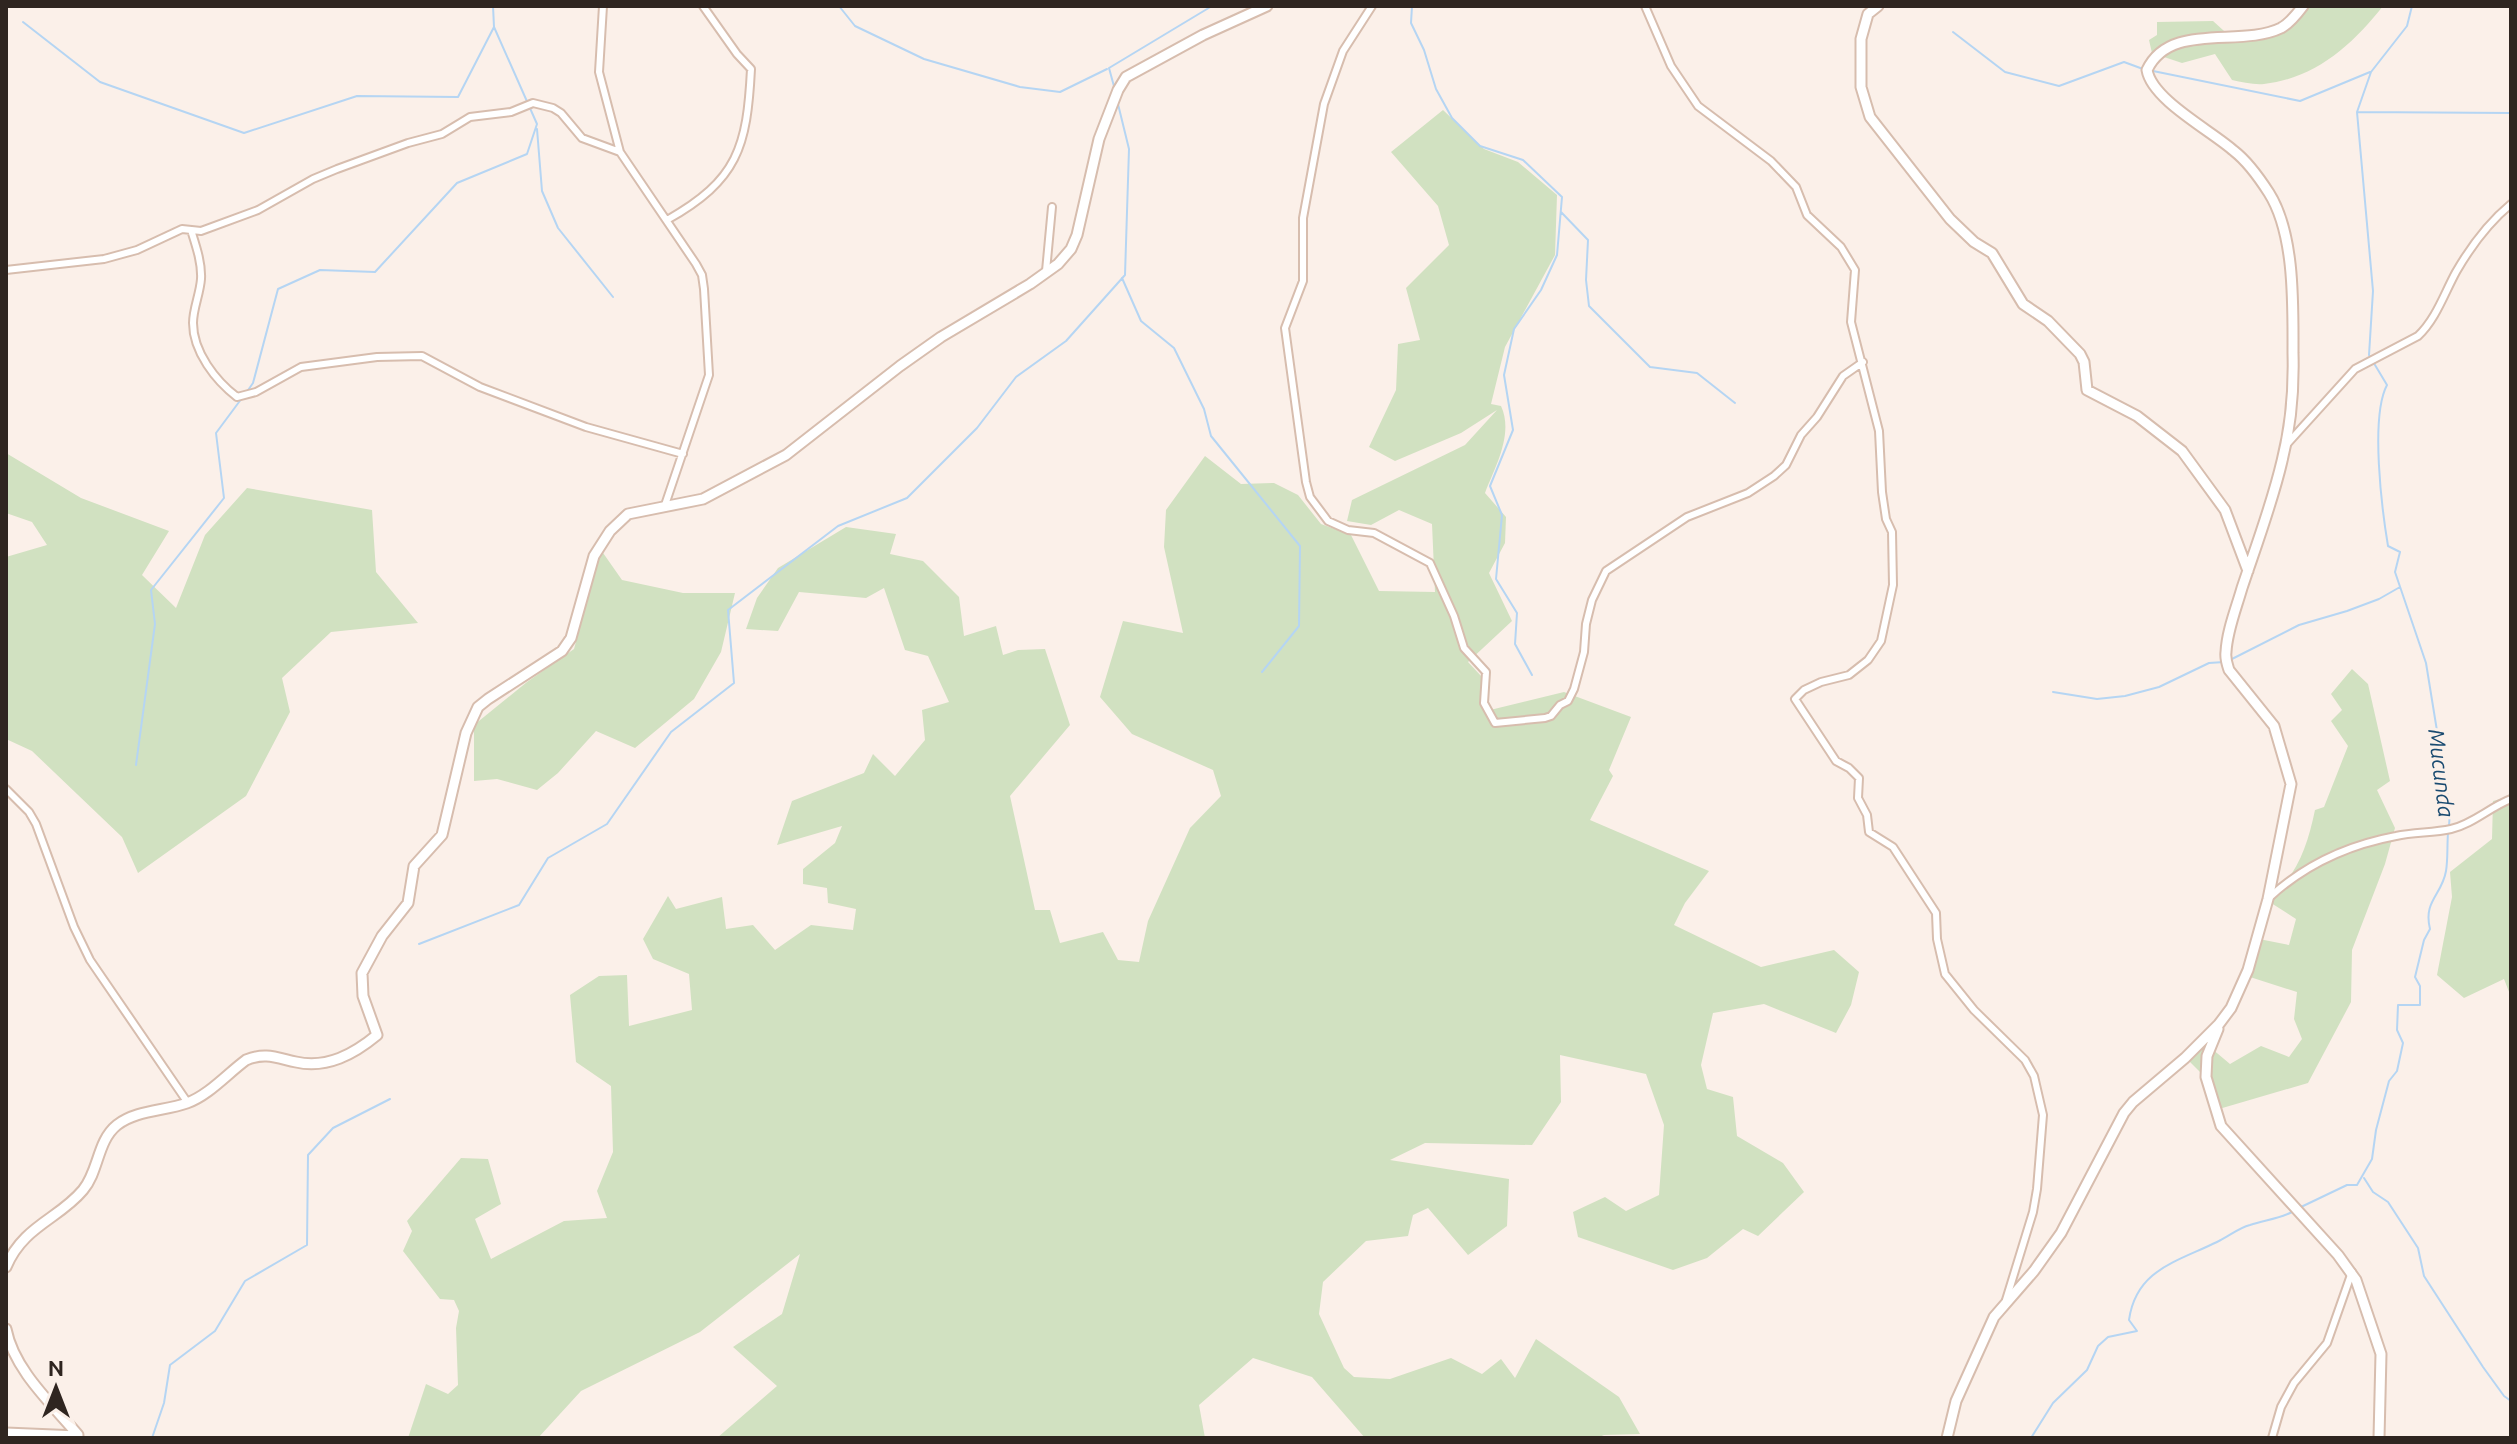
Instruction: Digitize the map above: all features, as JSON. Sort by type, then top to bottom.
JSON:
[{"type":"street","points":[[603,6],[599,72],[620,152],[696,264],[704,289],[709,375],[665,505]]},
{"type":"street","points":[[667,220],[711,192],[734,160],[743,141],[750,103],[751,69],[703,6]]},
{"type":"street","points":[[6,1267],[28,1235],[83,1190],[103,1145],[118,1124],[142,1114],[188,1103],[256,1056],[267,1055],[299,1063],[333,1062],[377,1035],[363,996],[362,973],[382,936],[408,903],[414,866],[442,835],[462,743],[478,707],[562,651],[571,638],[594,556],[603,540],[628,514],[703,499],[786,455],[941,337],[1046,273],[1065,257],[1077,235],[1099,139],[1126,77],[1203,35],[1267,6]]},
{"type":"street","points":[[1372,6],[1343,51],[1324,104],[1303,218],[1303,281],[1285,328],[1306,482],[1310,497],[1328,521],[1340,527],[1374,533],[1430,563],[1454,616],[1464,648],[1486,672],[1484,703],[1495,723],[1545,718],[1568,701],[1584,652],[1592,600],[1606,571],[1687,517],[1748,493],[1774,476],[1786,465],[1801,435],[1817,417],[1843,376],[1863,362]]},
{"type":"street","points":[[1645,6],[1671,66],[1698,106],[1771,161],[1796,187],[1807,215],[1841,247],[1853,263],[1855,280],[1851,322],[1879,431],[1882,492],[1886,519],[1892,532],[1893,585],[1881,641],[1868,660],[1849,675],[1821,682],[1804,690],[1795,699],[1836,761],[1859,778],[1858,798],[1867,815],[1869,832],[1893,847],[1936,913],[1937,939],[1945,974],[1974,1010],[2025,1060],[2034,1076],[2043,1115],[2037,1189],[2014,1279],[2004,1304]]},
{"type":"street","points":[[1878,6],[1868,14],[1861,39],[1864,102],[1878,129],[1950,219],[1974,242],[1992,253],[2023,304],[2048,321],[2080,354],[2087,390],[2137,416],[2182,451],[2225,510],[2248,571]]},
{"type":"street","points":[[2303,6],[2283,27],[2270,32],[2187,41],[2169,47],[2157,54],[2147,70],[2148,79],[2164,96],[2238,153],[2268,191],[2277,208],[2288,252],[2294,353],[2293,389],[2285,446],[2273,498],[2228,637],[2226,662],[2274,726],[2291,784],[2268,899],[2241,989],[2219,1024],[2207,1056],[2206,1077],[2221,1126],[2352,1272],[2381,1354],[2379,1438]]},
{"type":"street","points":[[6,270],[104,259],[137,250],[182,229],[201,231],[258,210],[313,179],[408,143],[442,134],[470,117],[511,112],[533,103],[561,113],[582,138],[620,152]]},
{"type":"street","points":[[2285,446],[2355,369],[2418,336],[2426,328],[2484,229],[2511,204]]},
{"type":"street","points":[[1046,273],[1052,207]]},
{"type":"street","points":[[191,230],[201,278],[192,325],[204,360],[223,386],[237,397],[256,392],[301,367],[377,357],[422,356],[489,391],[586,427],[683,454]]},
{"type":"street","points":[[6,789],[29,812],[36,824],[74,927],[90,960],[188,1103]]},
{"type":"street","points":[[2268,899],[2300,872],[2350,847],[2398,835],[2448,830],[2481,817],[2511,799]]},
{"type":"street","points":[[1947,1438],[1956,1401],[1989,1327],[2061,1233],[2124,1113],[2219,1024]]},
{"type":"street","points":[[2272,1438],[2281,1407],[2294,1383],[2327,1343],[2352,1272]]},
{"type":"street","points":[[6,1329],[12,1351],[21,1365],[79,1437]]},
{"type":"street","points":[[6,1433],[79,1437]]},
{"type":"green space","points":[[2303,6],[2383,6],[2359,34],[2331,57],[2283,81],[2260,84],[2232,80],[2215,54],[2182,63],[2152,53],[2149,40],[2157,35],[2157,22],[2213,21],[2234,40],[2286,26]]},
{"type":"green space","points":[[1443,110],[1484,149],[1518,162],[1557,195],[1555,255],[1505,347],[1491,404],[1501,406],[1505,428],[1502,450],[1485,493],[1506,517],[1505,543],[1489,573],[1512,621],[1468,662],[1482,677],[1486,711],[1564,692],[1631,717],[1609,770],[1613,776],[1590,820],[1709,871],[1685,903],[1674,925],[1761,967],[1834,950],[1859,972],[1851,1005],[1836,1033],[1764,1004],[1713,1013],[1701,1065],[1707,1089],[1733,1097],[1737,1136],[1783,1163],[1804,1192],[1758,1236],[1743,1229],[1707,1258],[1673,1270],[1578,1237],[1573,1212],[1605,1197],[1626,1211],[1659,1195],[1664,1125],[1646,1074],[1560,1055],[1561,1102],[1532,1145],[1425,1143],[1390,1160],[1509,1179],[1507,1226],[1468,1255],[1428,1208],[1413,1215],[1408,1236],[1366,1241],[1323,1282],[1319,1314],[1344,1368],[1354,1377],[1390,1379],[1451,1358],[1482,1374],[1501,1359],[1515,1378],[1536,1339],[1619,1397],[1640,1434],[1597,1438],[1365,1438],[1312,1377],[1253,1358],[1199,1405],[1205,1438],[717,1438],[777,1386],[733,1347],[782,1314],[800,1254],[700,1332],[581,1391],[538,1438],[408,1438],[426,1384],[448,1394],[458,1385],[456,1328],[459,1311],[454,1300],[440,1299],[403,1251],[412,1231],[407,1221],[461,1158],[488,1159],[501,1204],[475,1219],[491,1259],[564,1221],[607,1218],[597,1191],[613,1152],[611,1086],[576,1062],[570,995],[599,976],[627,975],[629,1026],[692,1010],[689,974],[653,959],[643,939],[668,896],[676,909],[722,897],[726,929],[753,925],[775,950],[811,925],[853,930],[856,909],[828,903],[827,888],[803,884],[803,869],[835,843],[842,826],[777,845],[792,801],[864,773],[873,754],[895,776],[925,740],[922,710],[949,702],[928,656],[905,650],[884,588],[866,598],[799,592],[778,631],[746,629],[757,598],[778,568],[846,527],[896,534],[890,554],[923,561],[959,597],[964,636],[996,626],[1003,655],[1018,650],[1045,649],[1070,725],[1010,796],[1035,910],[1050,910],[1060,943],[1103,932],[1118,960],[1139,962],[1148,921],[1190,828],[1221,796],[1213,770],[1132,734],[1100,697],[1123,621],[1183,633],[1164,547],[1166,510],[1205,456],[1241,484],[1274,483],[1298,495],[1321,524],[1351,535],[1379,591],[1435,592],[1432,524],[1399,510],[1371,525],[1347,521],[1352,500],[1465,445],[1497,410],[1461,433],[1395,461],[1369,447],[1396,390],[1398,344],[1420,340],[1406,288],[1449,245],[1438,206],[1391,152]]},
{"type":"green space","points":[[6,453],[81,498],[169,531],[142,575],[176,608],[205,535],[247,488],[372,510],[376,572],[418,623],[331,632],[282,678],[290,712],[246,796],[138,873],[122,837],[32,751],[6,739],[6,557],[47,545],[32,522],[6,513]]},
{"type":"green space","points":[[601,550],[622,580],[683,593],[735,593],[721,652],[694,699],[635,748],[596,731],[558,773],[537,790],[497,779],[474,781],[474,725],[574,649]]},
{"type":"green space","points":[[2352,669],[2368,684],[2390,781],[2377,790],[2395,828],[2385,864],[2352,950],[2351,1002],[2308,1083],[2219,1109],[2206,1078],[2189,1061],[2205,1043],[2230,1064],[2261,1046],[2289,1057],[2302,1039],[2294,1019],[2297,992],[2250,977],[2259,939],[2289,945],[2296,919],[2268,901],[2294,871],[2315,810],[2324,807],[2348,746],[2331,721],[2342,710],[2331,694]]},
{"type":"green space","points":[[2511,796],[2511,997],[2504,979],[2464,998],[2437,975],[2452,897],[2450,872],[2492,839],[2493,801]]},
{"type":"waterway","points":[[23,22],[100,82],[244,133],[357,96],[458,97],[494,27],[493,6]]},
{"type":"waterway","points":[[839,6],[855,26],[924,59],[1020,87],[1060,92],[1107,69]]},
{"type":"waterway","points":[[1115,90],[1109,68],[1212,6]]},
{"type":"waterway","points":[[1412,6],[1411,23],[1424,50],[1436,89],[1452,118],[1480,146],[1523,160],[1562,197],[1557,255],[1541,290],[1514,329],[1504,375],[1513,430],[1490,486],[1502,515],[1496,579],[1517,613],[1515,644],[1532,675]]},
{"type":"waterway","name":"Mucunda","points":[[2412,6],[2407,26],[2371,72],[2357,112],[2373,291],[2369,355],[2387,385],[2382,400],[2378,441],[2383,510],[2388,546],[2400,552],[2395,572],[2426,663],[2450,811],[2449,826]]},
{"type":"waterway","points":[[246,393],[253,383],[278,289],[320,270],[375,272],[457,183],[527,154],[537,124],[494,27]]},
{"type":"waterway","points":[[1953,32],[2005,72],[2059,86],[2124,62],[2143,69]]},
{"type":"waterway","points":[[2153,71],[2300,101],[2370,72]]},
{"type":"waterway","points":[[419,944],[519,905],[548,858],[607,824],[671,732],[734,683],[728,610],[838,526],[907,498],[977,428],[1016,377],[1066,341],[1125,275],[1129,149],[1117,100]]},
{"type":"waterway","points":[[2357,112],[2511,113]]},
{"type":"waterway","points":[[537,129],[542,191],[558,228],[613,297]]},
{"type":"waterway","points":[[1561,212],[1588,240],[1586,280],[1589,306],[1650,367],[1697,373],[1735,403]]},
{"type":"waterway","points":[[1122,278],[1141,321],[1174,348],[1204,409],[1211,436],[1300,546],[1299,626],[1262,672]]},
{"type":"waterway","points":[[136,765],[155,624],[151,590],[224,498],[216,433],[242,398]]},
{"type":"waterway","points":[[2230,660],[2299,625],[2379,599],[2400,587]]},
{"type":"waterway","points":[[2053,692],[2097,699],[2125,696],[2159,687],[2209,663],[2224,662]]},
{"type":"waterway","name":"Mucunda","points":[[2301,1207],[2347,1185],[2357,1185],[2372,1159],[2389,1081],[2397,1071],[2403,1043],[2397,1030],[2398,1005],[2420,1005],[2420,986],[2415,977],[2424,940],[2430,929],[2431,905],[2446,871],[2448,833]]},
{"type":"waterway","points":[[152,1438],[164,1403],[170,1365],[215,1331],[245,1281],[307,1245],[308,1155],[333,1128],[390,1099]]},
{"type":"waterway","points":[[2364,1178],[2373,1192],[2388,1202],[2418,1248],[2424,1276],[2483,1367],[2511,1401]]},
{"type":"waterway","name":"Mucunda","points":[[2031,1438],[2053,1403],[2087,1370],[2098,1346],[2108,1337],[2137,1331],[2129,1320],[2133,1303],[2149,1279],[2173,1262],[2241,1228],[2292,1212]]}]
